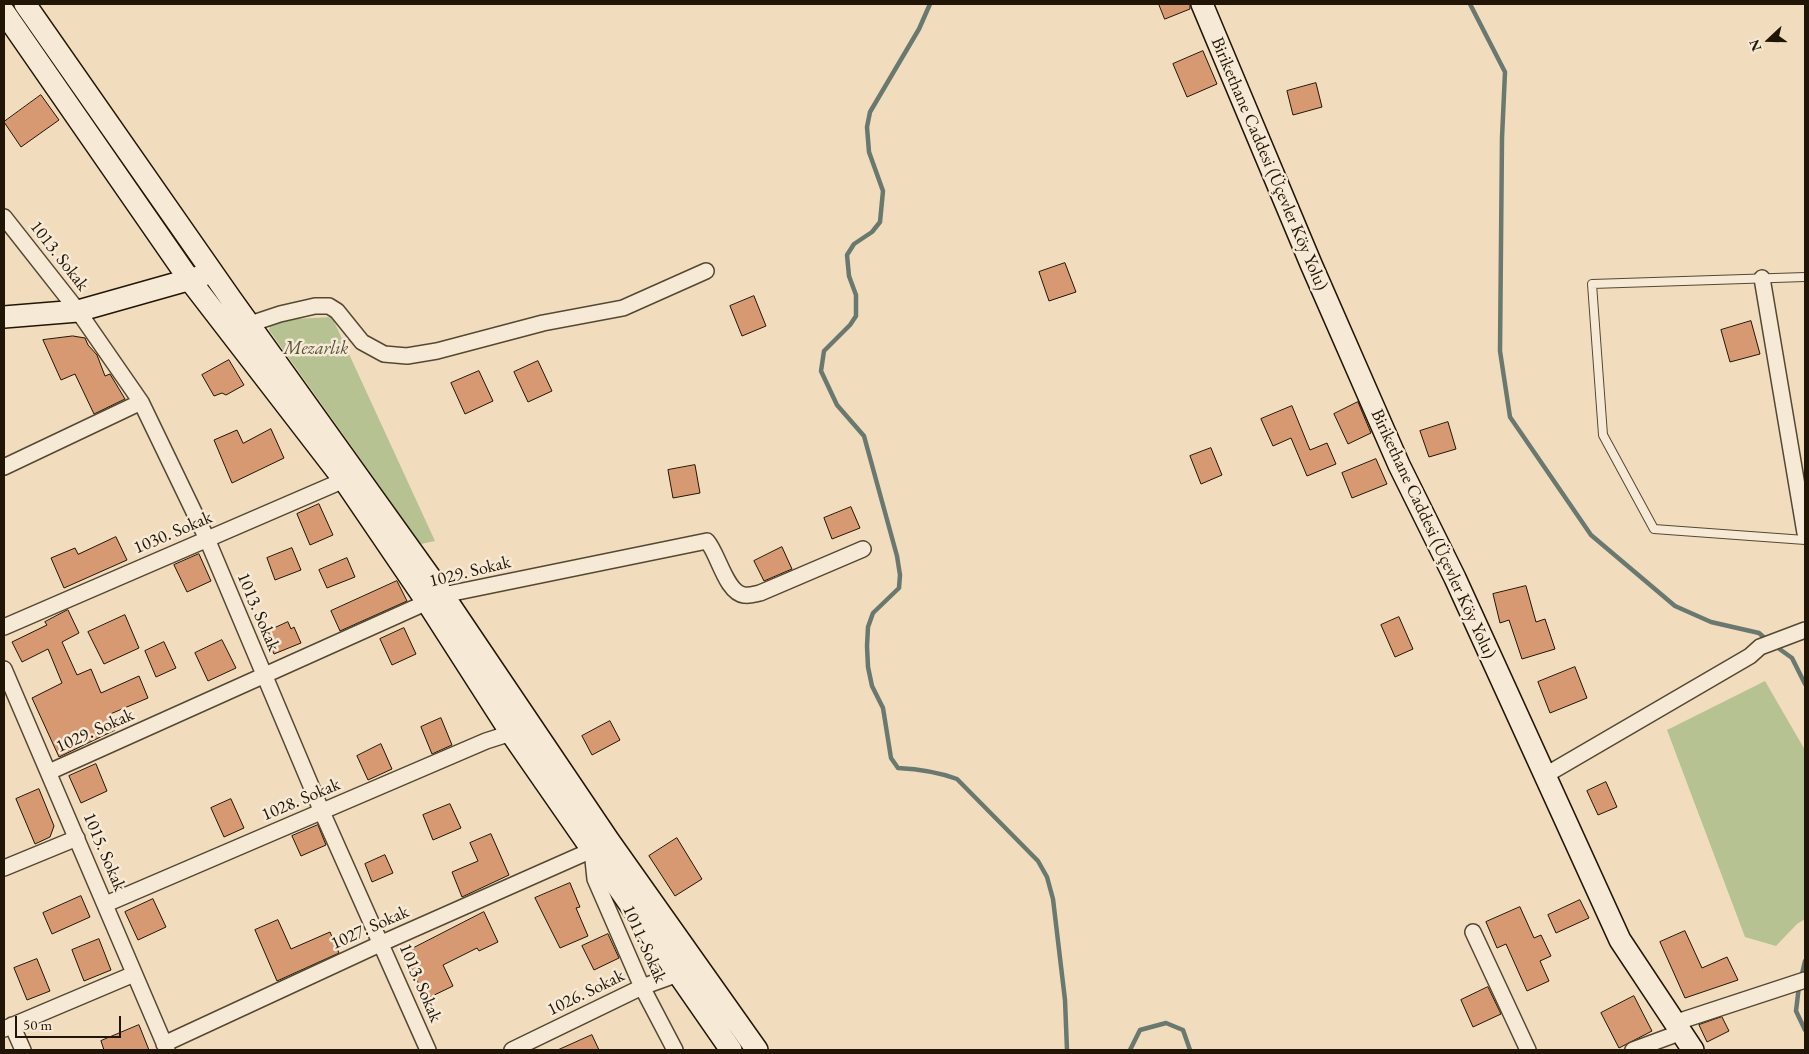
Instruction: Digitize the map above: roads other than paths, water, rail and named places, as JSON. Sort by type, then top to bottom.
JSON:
[{"type":"street","points":[[25,4],[250,324],[351,477],[435,598],[757,1050]]},
{"type":"street","name":"Birikethane Caddesi (Üçevler Köy Yolu)","points":[[1202,4],[1307,255],[1399,465],[1456,578],[1544,776],[1620,940],[1693,1050]]},
{"type":"street","points":[[4,12],[189,280],[351,477]]},
{"type":"street","name":"1013. Sokak","points":[[4,217],[78,311],[141,402],[207,539],[322,812],[382,943],[428,1050]]},
{"type":"street","points":[[250,324],[280,314],[316,306],[330,306],[337,311],[362,342],[384,354],[407,356],[437,351],[543,323],[623,308],[706,271]]},
{"type":"street","points":[[4,317],[78,311],[214,273]]},
{"type":"street","points":[[1762,278],[1805,533]]},
{"type":"street","points":[[4,467],[141,402]]},
{"type":"street","name":"1030. Sokak","points":[[4,627],[351,477]]},
{"type":"street","name":"1029. Sokak","points":[[49,772],[435,598],[707,541],[713,548],[720,568],[736,592],[744,595],[760,593],[863,549]]},
{"type":"street","points":[[435,598],[511,732],[731,1050]]},
{"type":"street","points":[[1544,776],[1750,656],[1760,647],[1801,631]]},
{"type":"street","name":"1015. Sokak","points":[[4,670],[166,1047]]},
{"type":"street","name":"1028. Sokak","points":[[106,904],[511,732]]},
{"type":"street","points":[[4,868],[77,838]]},
{"type":"street","name":"1027. Sokak","points":[[166,1047],[382,943],[592,850]]},
{"type":"street","name":"1011. Sokak","points":[[592,850],[595,879],[642,987],[675,1050]]},
{"type":"street","points":[[1473,932],[1528,1050]]},
{"type":"street","points":[[23,1050],[8,1027],[134,974]]},
{"type":"street","name":"1026. Sokak","points":[[512,1050],[642,987],[678,974]]},
{"type":"street","points":[[1633,1050],[1677,1028],[1805,980]]},
{"type":"lane","points":[[1805,277],[1592,284],[1603,435],[1654,529],[1805,540]]},
{"type":"waterway","points":[[930,4],[919,29],[870,112],[867,127],[869,152],[883,191],[880,222],[872,232],[854,244],[847,255],[849,276],[856,295],[856,316],[850,325],[824,351],[821,371],[837,405],[864,436],[897,556],[900,575],[899,588],[873,613],[868,627],[867,646],[868,667],[872,686],[883,708],[891,758],[898,768],[928,771],[957,779],[1038,861],[1047,877],[1053,899],[1065,1000],[1067,1050]]},
{"type":"waterway","points":[[1470,4],[1505,72],[1502,138],[1500,351],[1510,417],[1591,535],[1675,606],[1711,622],[1759,633],[1768,641]]},
{"type":"waterway","points":[[1774,645],[1792,658],[1805,684]]},
{"type":"waterway","points":[[1801,978],[1805,961]]},
{"type":"waterway","points":[[1799,986],[1796,1011],[1805,1030]]},
{"type":"waterway","points":[[1130,1050],[1140,1030],[1166,1023],[1183,1030],[1190,1050]]},
{"type":"park label","name":"Mezarlık","points":[[316,349]]}]
